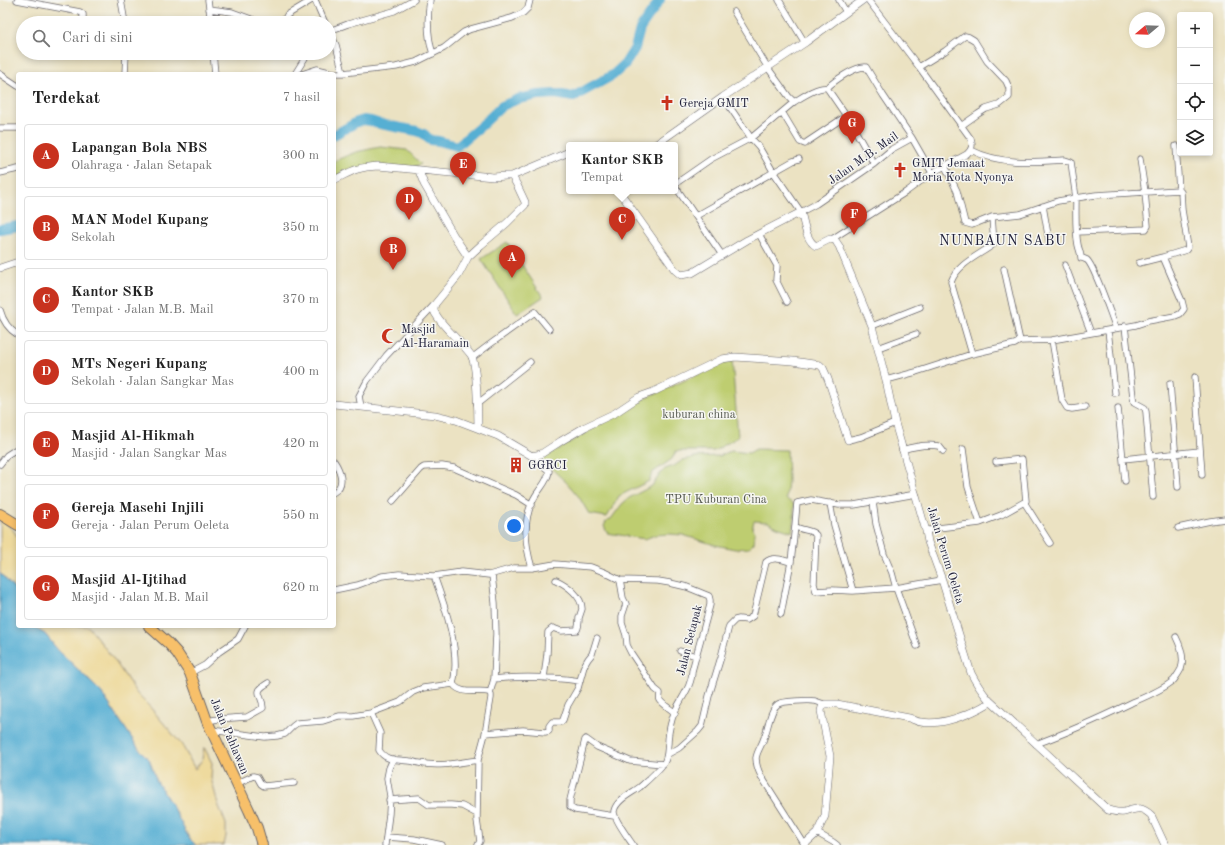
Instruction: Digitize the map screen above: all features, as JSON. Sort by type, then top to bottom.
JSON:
[{"type":"highway","points":[[0,514],[16,524]]},
{"type":"highway","name":"Jalan Pahlawan","points":[[151,628],[173,648],[190,673],[206,721],[254,822],[262,845]]},
{"type":"street","points":[[17,0],[80,12],[83,16]]},
{"type":"street","points":[[121,0],[124,16]]},
{"type":"street","points":[[208,0],[210,16]]},
{"type":"street","points":[[286,16],[312,0]]},
{"type":"street","points":[[315,0],[322,16]]},
{"type":"street","points":[[336,28],[389,13],[414,0]]},
{"type":"street","points":[[430,0],[428,32],[433,54]]},
{"type":"street","points":[[336,73],[396,67],[416,62],[448,46],[464,32],[523,14],[528,8],[530,0]]},
{"type":"street","points":[[779,0],[805,43]]},
{"type":"street","points":[[839,0],[846,12]]},
{"type":"street","points":[[659,142],[723,97],[805,43],[862,0]]},
{"type":"street","points":[[723,97],[751,138],[760,147],[774,172],[801,212],[808,236],[816,246],[828,239],[832,239],[932,174],[967,154],[971,150],[972,142],[919,67],[868,0]]},
{"type":"street","points":[[209,9],[232,12],[243,16]]},
{"type":"street","points":[[734,12],[768,68],[794,102]]},
{"type":"street","points":[[919,67],[967,36],[974,40],[987,61],[1006,81],[1009,88],[1009,97],[999,105],[986,109],[961,126]]},
{"type":"street","points":[[336,45],[343,73]]},
{"type":"street","points":[[125,72],[126,60]]},
{"type":"street","points":[[214,60],[215,72]]},
{"type":"street","points":[[296,72],[304,60]]},
{"type":"street","points":[[827,88],[832,83],[855,70],[863,66],[866,67],[912,138]]},
{"type":"street","points":[[308,72],[317,69],[328,72]]},
{"type":"street","points":[[0,74],[16,85]]},
{"type":"street","points":[[678,183],[711,159],[751,138],[794,102],[822,87],[827,88],[846,116],[867,149],[874,164]]},
{"type":"street","points":[[782,112],[800,142],[805,144],[846,116]]},
{"type":"street","points":[[0,128],[16,128]]},
{"type":"street","name":"Jalan M.B. Mail","points":[[622,194],[679,274],[684,275],[692,273],[759,234],[816,204],[874,164],[892,149],[912,138],[932,174]]},
{"type":"street","points":[[1139,263],[1186,250],[1188,247],[1182,210],[1181,192],[1179,190],[1176,146]]},
{"type":"street","points":[[971,150],[987,157],[1005,160],[1024,162],[1065,160],[1071,162],[1076,198],[1078,246],[1081,252],[1081,258],[1087,260],[1090,265],[1116,328]]},
{"type":"street","points":[[336,179],[355,169],[378,166],[419,171],[512,176],[566,153]]},
{"type":"street","points":[[696,216],[799,159]]},
{"type":"street","points":[[1077,232],[1146,229],[1148,226],[1140,159]]},
{"type":"street","points":[[945,166],[957,192],[965,223],[972,225],[992,217],[1020,214],[1058,201],[1096,195],[1179,190]]},
{"type":"street","points":[[0,173],[16,169]]},
{"type":"street","points":[[419,171],[427,190],[468,257]]},
{"type":"street","points":[[361,407],[359,396],[371,375],[386,356],[435,304],[458,276],[468,257],[525,206],[525,202],[512,176]]},
{"type":"street","points":[[678,189],[722,255]]},
{"type":"street","points":[[1043,206],[1049,241]]},
{"type":"street","points":[[972,354],[952,282],[954,276],[963,266],[973,257],[994,244],[992,217]]},
{"type":"street","points":[[759,234],[777,266],[776,280],[787,302]]},
{"type":"street","name":"Jalan Perum Oeleta","points":[[832,239],[835,240],[839,246],[872,326],[895,423],[916,494],[928,542],[942,580],[971,673],[979,688],[989,700],[1108,810],[1123,812],[1138,808],[1144,809],[1151,815],[1165,845]]},
{"type":"street","points":[[886,380],[972,354],[1015,344],[1020,341],[1052,340],[1136,325],[1180,314],[1184,307],[1163,256]]},
{"type":"street","points":[[0,268],[16,263]]},
{"type":"street","points":[[1065,265],[1091,333]]},
{"type":"street","points":[[1004,269],[1020,341]]},
{"type":"street","points":[[435,304],[435,312],[472,357],[478,428]]},
{"type":"street","points":[[872,326],[920,307]]},
{"type":"street","points":[[0,310],[1,315],[10,330],[16,334]]},
{"type":"street","points":[[472,358],[535,312],[548,329]]},
{"type":"street","points":[[1125,326],[1134,402],[1145,408],[1146,412],[1153,497]]},
{"type":"street","points":[[1108,330],[1115,393]]},
{"type":"street","points":[[878,348],[916,334]]},
{"type":"street","points":[[1052,340],[1062,400],[1067,408],[1072,409],[1085,407]]},
{"type":"street","points":[[532,456],[541,454],[585,427],[614,413],[639,398],[722,359],[735,357],[820,365],[828,379],[848,440],[861,437],[895,423]]},
{"type":"street","points":[[477,404],[530,362]]},
{"type":"street","points":[[1195,377],[1202,475]]},
{"type":"street","points":[[1170,383],[1178,487]]},
{"type":"street","points":[[336,404],[435,415],[456,420],[498,436],[532,456],[549,471],[544,484],[535,496],[527,520],[526,536],[532,568]]},
{"type":"street","points":[[1118,408],[1125,481]]},
{"type":"street","points":[[902,450],[918,446],[933,445],[940,446],[943,450]]},
{"type":"street","points":[[0,464],[7,456],[16,449]]},
{"type":"street","points":[[964,449],[968,488],[980,523]]},
{"type":"street","points":[[1123,459],[1200,451]]},
{"type":"street","points":[[926,531],[938,528],[980,523],[1001,515],[1026,501],[1022,459],[996,462]]},
{"type":"street","points":[[336,464],[338,466],[341,482],[336,491]]},
{"type":"street","points":[[393,501],[421,469],[424,467],[442,466],[454,468],[474,476],[532,505]]},
{"type":"street","points":[[781,614],[791,562],[797,503],[811,500],[830,504],[854,505],[916,494]]},
{"type":"street","points":[[873,502],[877,529],[884,554],[917,646]]},
{"type":"street","points":[[1024,502],[1050,543]]},
{"type":"street","points":[[830,504],[834,525],[853,591]]},
{"type":"street","points":[[1178,528],[1210,520],[1225,519]]},
{"type":"street","points":[[795,526],[816,535],[815,590],[819,592],[832,590],[853,591],[896,588],[942,580]]},
{"type":"street","points":[[668,754],[679,748],[702,726],[729,626],[735,620],[747,620],[753,616],[766,562],[773,558],[791,562]]},
{"type":"street","name":"Jalan Setapak","points":[[336,590],[358,585],[382,576],[399,574],[434,576],[462,572],[492,575],[514,568],[532,568],[555,564],[591,567],[620,580],[658,581],[670,583],[687,587],[709,596],[710,605],[692,671],[692,677],[673,718],[668,741],[668,754],[663,764],[641,786],[617,805],[614,810],[614,816]]},
{"type":"street","points":[[478,845],[480,841],[477,814],[478,760],[486,732],[491,698],[490,693],[494,679],[495,603],[492,575]]},
{"type":"street","points":[[434,576],[454,648],[456,668],[453,684]]},
{"type":"street","points":[[544,678],[548,654],[548,632],[553,628],[561,631],[577,630],[582,611],[581,603],[577,596],[565,585],[556,580]]},
{"type":"street","points":[[620,580],[623,598],[626,604],[622,616],[622,623],[626,635],[627,645],[655,689],[660,693],[660,700],[662,704],[666,705],[675,713]]},
{"type":"street","points":[[190,673],[204,665],[219,652],[238,639],[244,628]]},
{"type":"street","points":[[1036,744],[1107,715],[1150,695],[1175,679],[1181,669],[1182,662],[1181,648],[1176,637]]},
{"type":"street","points":[[486,732],[524,730],[549,732],[549,726],[552,722],[561,722],[568,705],[577,691],[584,666],[595,648],[597,638]]},
{"type":"street","points":[[680,651],[696,656]]},
{"type":"street","points":[[494,679],[535,677],[580,681]]},
{"type":"street","points":[[206,721],[247,716],[263,708],[259,690],[268,683]]},
{"type":"street","points":[[453,684],[460,690],[485,691],[490,693]]},
{"type":"street","points":[[211,730],[271,737],[285,734],[297,723],[323,721],[339,716],[353,716],[371,713],[400,702],[412,692],[423,688],[453,684]]},
{"type":"street","points":[[824,704],[821,711],[830,756],[825,816],[817,833],[804,845],[757,768],[757,752],[764,738],[772,713],[777,705],[786,702],[816,701],[824,704],[837,704],[930,723],[969,714],[989,703],[989,700]]},
{"type":"street","points":[[371,713],[380,733],[379,750],[385,757],[418,763],[446,765],[478,760]]},
{"type":"street","points":[[633,845],[614,816],[575,810],[570,807],[570,800],[585,740],[586,739],[588,742],[612,754],[630,761],[663,764]]},
{"type":"street","points":[[385,845],[390,796],[387,778],[393,759]]},
{"type":"street","points":[[236,784],[253,776],[257,777],[264,786],[294,783]]},
{"type":"street","points":[[389,800],[418,798],[429,805],[462,806],[477,814]]},
{"type":"street","points":[[817,833],[837,845]]},
{"type":"street","points":[[386,837],[418,840],[442,845]]},
{"type":"green space","points":[[380,147],[407,150],[421,164],[408,170],[372,168],[336,177],[336,160],[356,152]]},
{"type":"green space","points":[[507,242],[543,297],[517,314],[481,259]]},
{"type":"green space","name":"kuburan china","points":[[732,359],[738,437],[714,451],[676,451],[672,459],[652,473],[649,481],[619,496],[607,517],[589,514],[579,497],[567,483],[541,459],[639,401]]},
{"type":"green space","name":"TPU Kuburan Cina","points":[[756,449],[787,450],[788,481],[786,499],[794,504],[792,532],[768,522],[754,521],[752,529],[755,532],[754,543],[749,548],[735,549],[715,545],[683,535],[655,535],[645,539],[607,533],[604,526],[607,520],[611,519],[622,504],[629,498],[652,486],[665,469],[674,466],[683,460],[695,457],[720,456],[732,451],[749,453]]},
{"type":"sand","points":[[0,518],[16,535],[16,591],[0,573]]},
{"type":"sand","points":[[34,628],[90,628],[115,661],[137,694],[182,745],[195,769],[202,760],[204,747],[212,763],[211,778],[218,804],[226,824],[224,845],[196,845],[189,838],[171,804],[157,782],[149,759],[139,749],[101,692],[57,649],[45,634]]},
{"type":"water","points":[[0,573],[16,591],[16,628],[35,628],[45,634],[57,649],[101,692],[139,749],[149,759],[157,782],[171,804],[189,838],[196,845],[0,845]]},
{"type":"waterway","points":[[336,134],[357,122],[364,120],[417,131],[424,134],[430,140],[457,146],[502,106],[518,99],[538,95],[556,94],[573,97],[613,75],[625,64],[635,48],[640,29],[660,0]]},
{"type":"waterway","points":[[0,229],[16,226]]},
{"type":"place","name":"Gereja GMIT","points":[[667,103]]},
{"type":"place","name":"Masjid Al-Ijtihad","points":[[852,144]]},
{"type":"place","name":"GMIT Jemaat Moria Kota Nyonya","points":[[900,170]]},
{"type":"place","name":"Masjid Al-Hikmah","points":[[463,185]]},
{"type":"place","name":"MTs Negeri Kupang","points":[[409,220]]},
{"type":"place","name":"Gereja Masehi Injili","points":[[854,235]]},
{"type":"place","name":"Kantor SKB","points":[[622,240]]},
{"type":"place","name":"MAN Model Kupang","points":[[393,270]]},
{"type":"place","name":"Lapangan Bola NBS","points":[[512,278]]},
{"type":"place","name":"Masjid Al-Haramain","points":[[389,336]]},
{"type":"place","name":"GGRCI","points":[[516,465]]},
{"type":"district","name":"NUNBAUN SABU","points":[[1003,240]]}]
